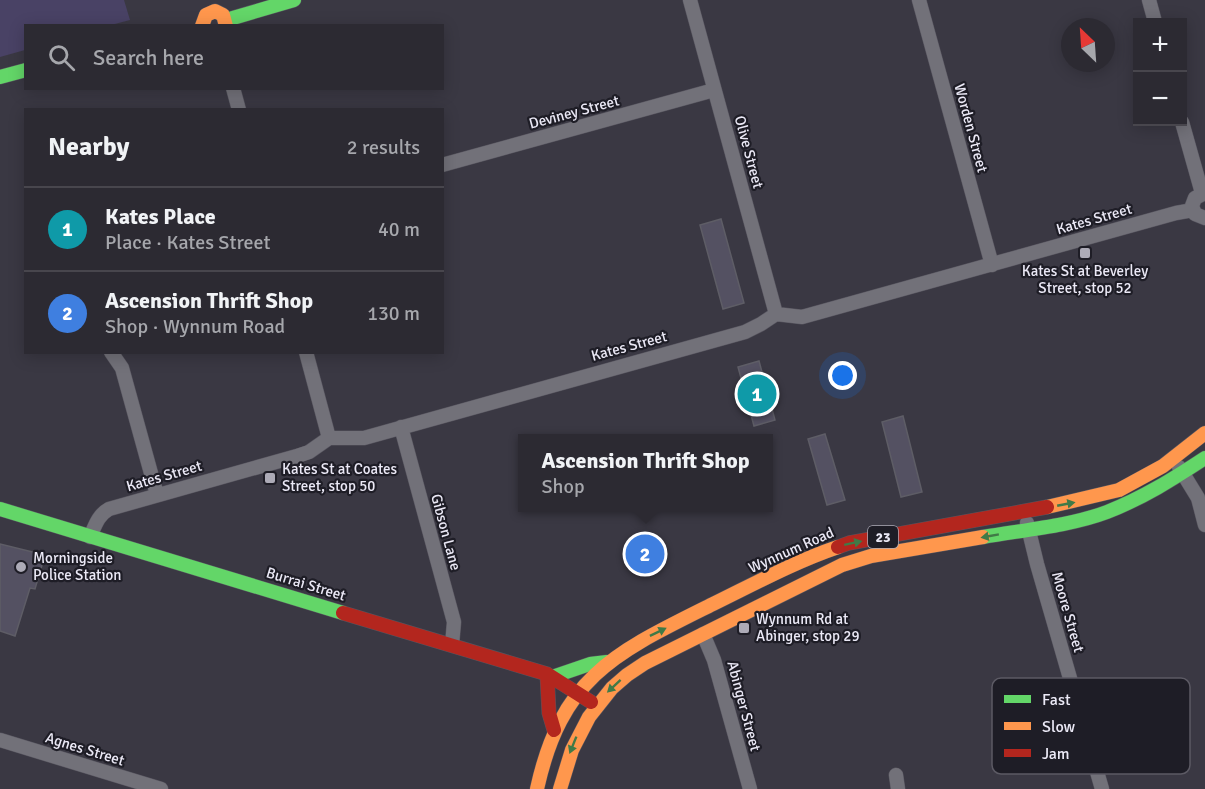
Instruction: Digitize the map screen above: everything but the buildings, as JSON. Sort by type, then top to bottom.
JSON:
[{"type":"main road","points":[[201,24],[203,17],[211,11],[220,12],[226,23],[294,0]]},
{"type":"main road","points":[[0,77],[24,71]]},
{"type":"main road","name":"Wynnum Road","points":[[537,789],[543,760],[554,730],[577,693],[607,662],[641,640],[820,553],[849,543],[1102,496],[1136,482],[1173,458],[1205,433]]},
{"type":"main road","name":"23","points":[[560,789],[576,738],[595,705],[631,672],[703,634],[842,565],[871,556],[1086,518],[1121,507],[1153,492],[1205,458]]},
{"type":"main road","name":"Burrai Street","points":[[0,509],[550,675],[595,705]]},
{"type":"main road","points":[[554,730],[549,713],[550,675],[590,663],[607,662]]},
{"type":"street","name":"Olive Street","points":[[690,0],[776,314]]},
{"type":"street","name":"Worden Street","points":[[919,0],[992,265]]},
{"type":"street","points":[[1149,0],[1154,18]]},
{"type":"street","points":[[234,90],[238,108]]},
{"type":"street","name":"Deviney Street","points":[[444,164],[714,90]]},
{"type":"street","points":[[1183,126],[1204,193],[1193,202],[1199,214]]},
{"type":"street","name":"Kates Street","points":[[90,537],[103,512],[109,509],[297,456],[309,452],[329,438],[357,440],[745,332],[776,314],[802,317],[1176,213],[1199,214]]},
{"type":"street","points":[[112,354],[122,368],[157,495]]},
{"type":"street","points":[[307,354],[329,438]]},
{"type":"street","name":"Gibson Lane","points":[[401,427],[454,622],[452,645]]},
{"type":"street","points":[[1173,458],[1198,498],[1205,525]]},
{"type":"street","name":"Moore Street","points":[[1025,512],[1037,564],[1070,678]]},
{"type":"street","name":"Abinger Street","points":[[703,634],[714,660],[750,789]]},
{"type":"street","name":"Agnes Street","points":[[0,740],[161,789]]},
{"type":"street","name":"Moore Street","points":[[1098,774],[1102,789]]},
{"type":"street","points":[[896,775],[898,789]]},
{"type":"shaded area","points":[[0,0],[124,0],[130,20],[115,24],[24,24],[24,50],[0,57]]},
{"type":"traffic: fast","points":[[226,20],[294,0]]},
{"type":"traffic: fast","points":[[0,77],[24,71]]},
{"type":"traffic: fast","points":[[983,537],[1093,517],[1145,494],[1205,458]]},
{"type":"traffic: fast","points":[[0,509],[343,613]]},
{"type":"traffic: fast","points":[[552,677],[590,664],[607,662]]},
{"type":"traffic: slow","points":[[203,24],[206,15],[215,11],[223,15],[225,24]]},
{"type":"traffic: slow","points":[[1047,507],[1119,490],[1163,466],[1205,433]]},
{"type":"traffic: slow","points":[[560,789],[572,750],[589,717],[612,688],[645,663],[842,565],[871,556],[983,537]]},
{"type":"traffic: slow","points":[[537,789],[548,750],[562,719],[578,693],[598,672],[622,654],[679,621],[790,566],[838,547]]},
{"type":"traffic: jam","points":[[838,547],[849,543],[1047,507]]},
{"type":"traffic: jam","points":[[343,613],[547,674],[591,702]]},
{"type":"traffic: jam","points":[[547,674],[549,713],[554,730]]},
{"type":"place","name":"Kates St at Beverley Street, stop 52","points":[[1085,253]]},
{"type":"place","name":"Kates Place","points":[[757,394]]},
{"type":"place","name":"Kates St at Coates Street, stop 50","points":[[270,478]]},
{"type":"place","name":"Ascension Thrift Shop","points":[[645,554]]},
{"type":"place","name":"Morningside Police Station","points":[[21,567]]},
{"type":"place","name":"Wynnum Rd at Abinger, stop 29","points":[[744,628]]}]
